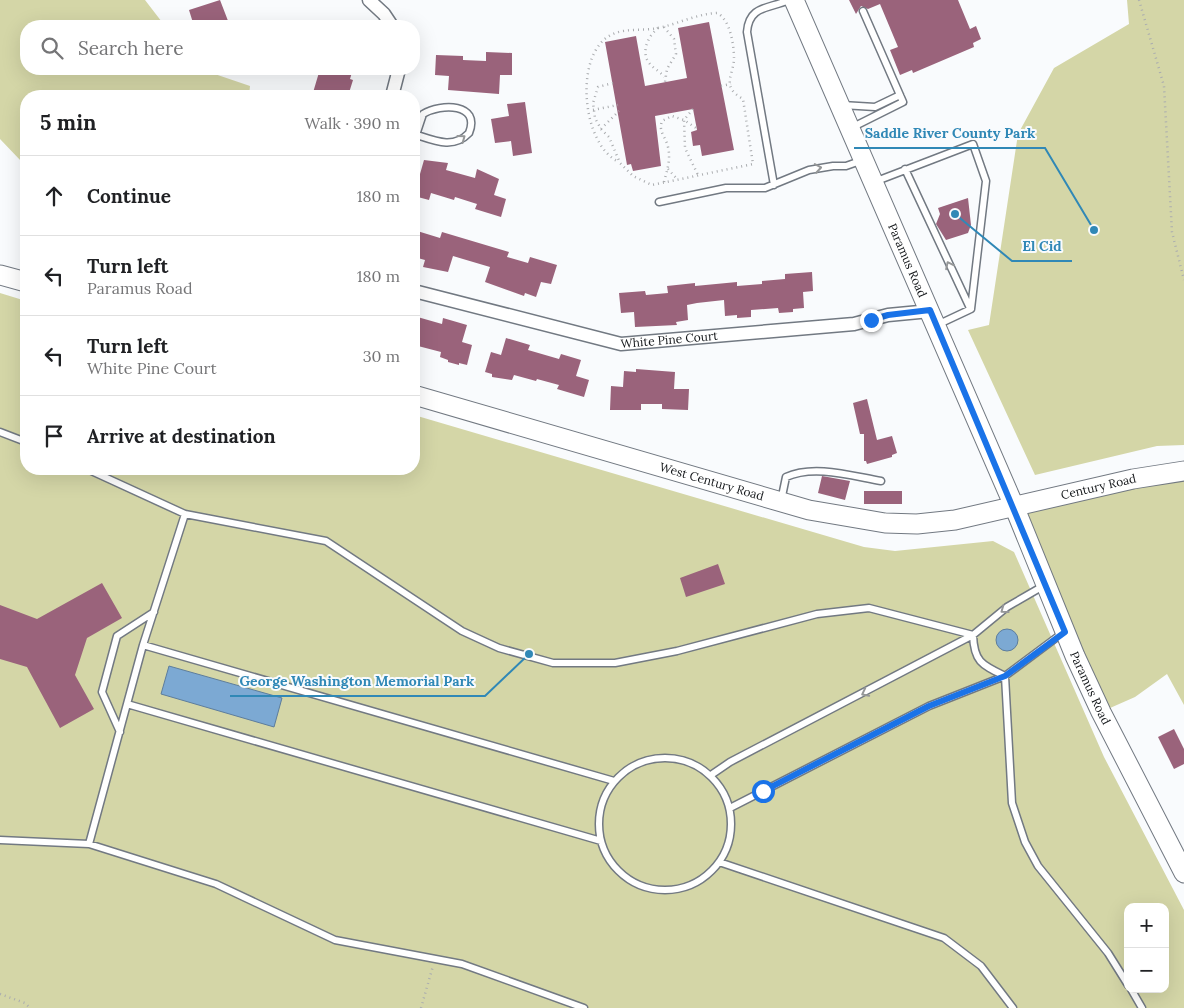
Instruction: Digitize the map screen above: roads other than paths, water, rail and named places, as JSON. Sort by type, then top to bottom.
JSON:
[{"type":"main road","name":"Paramus Road","points":[[794,0],[1014,506],[1065,632],[1101,712],[1184,873]]},
{"type":"main road","points":[[0,275],[20,280]]},
{"type":"main road","name":"West Century Road","points":[[420,397],[781,502],[847,518],[917,524],[955,520],[1014,506]]},
{"type":"main road","name":"Century Road","points":[[1014,506],[1133,478],[1184,471]]},
{"type":"street","points":[[369,0],[388,20]]},
{"type":"street","points":[[394,90],[397,75]]},
{"type":"street","name":"White Pine Court","points":[[420,293],[621,344],[854,324],[888,315],[933,318]]},
{"type":"lane","points":[[774,185],[747,32],[748,21],[759,9],[789,0]]},
{"type":"lane","points":[[863,11],[901,99]]},
{"type":"lane","points":[[840,105],[875,107],[901,99]]},
{"type":"lane","points":[[850,128],[901,99]]},
{"type":"lane","points":[[420,122],[423,114],[438,107],[458,108],[468,114],[470,119],[469,133],[459,142],[448,144],[420,136]]},
{"type":"lane","points":[[874,183],[905,169],[973,144],[986,181],[970,309]]},
{"type":"lane","points":[[659,202],[726,188],[758,189],[774,185],[809,170],[846,166],[864,159]]},
{"type":"lane","points":[[905,169],[970,309]]},
{"type":"lane","points":[[933,318],[970,309]]},
{"type":"lane","points":[[0,432],[20,440]]},
{"type":"lane","points":[[781,502],[786,477],[795,473],[838,473],[881,481]]},
{"type":"lane","points":[[100,475],[185,514],[326,541],[462,631],[499,648],[553,663],[614,663],[677,651],[817,614],[869,608],[973,635]]},
{"type":"lane","points":[[89,844],[144,645],[185,514]]},
{"type":"lane","points":[[711,775],[973,635],[1007,607],[1046,584]]},
{"type":"lane","points":[[120,732],[102,692],[117,636],[154,612]]},
{"type":"lane","points":[[730,808],[929,706],[1005,676],[1065,632]]},
{"type":"lane","points":[[973,635],[974,652],[984,666],[1005,676]]},
{"type":"lane","points":[[144,645],[614,781]]},
{"type":"lane","points":[[1005,676],[1012,803],[1025,842],[1038,866],[1108,952],[1124,978]]},
{"type":"lane","points":[[128,704],[601,841]]},
{"type":"lane","points":[[661,757],[688,761],[711,775],[723,790],[730,808],[731,836],[719,862],[701,879],[678,889],[653,889],[630,880],[612,864],[601,841],[598,820],[603,799],[614,781],[635,764],[661,757]]},
{"type":"lane","points":[[0,840],[89,844],[216,884],[335,940],[462,964],[584,1008]]},
{"type":"lane","points":[[719,862],[944,938],[981,966],[1013,1008]]},
{"type":"lane","points":[[1133,993],[1142,1008]]},
{"type":"water","points":[[1003,629],[1011,629],[1018,636],[1018,644],[1011,651],[1003,651],[996,644],[996,636]]},
{"type":"water","points":[[169,666],[282,698],[274,727],[161,694]]},
{"type":"place","name":"El Cid","points":[[955,214]]},
{"type":"place","name":"Saddle River County Park","points":[[1094,230]]},
{"type":"place","name":"George Washington Memorial Park","points":[[529,654]]}]
